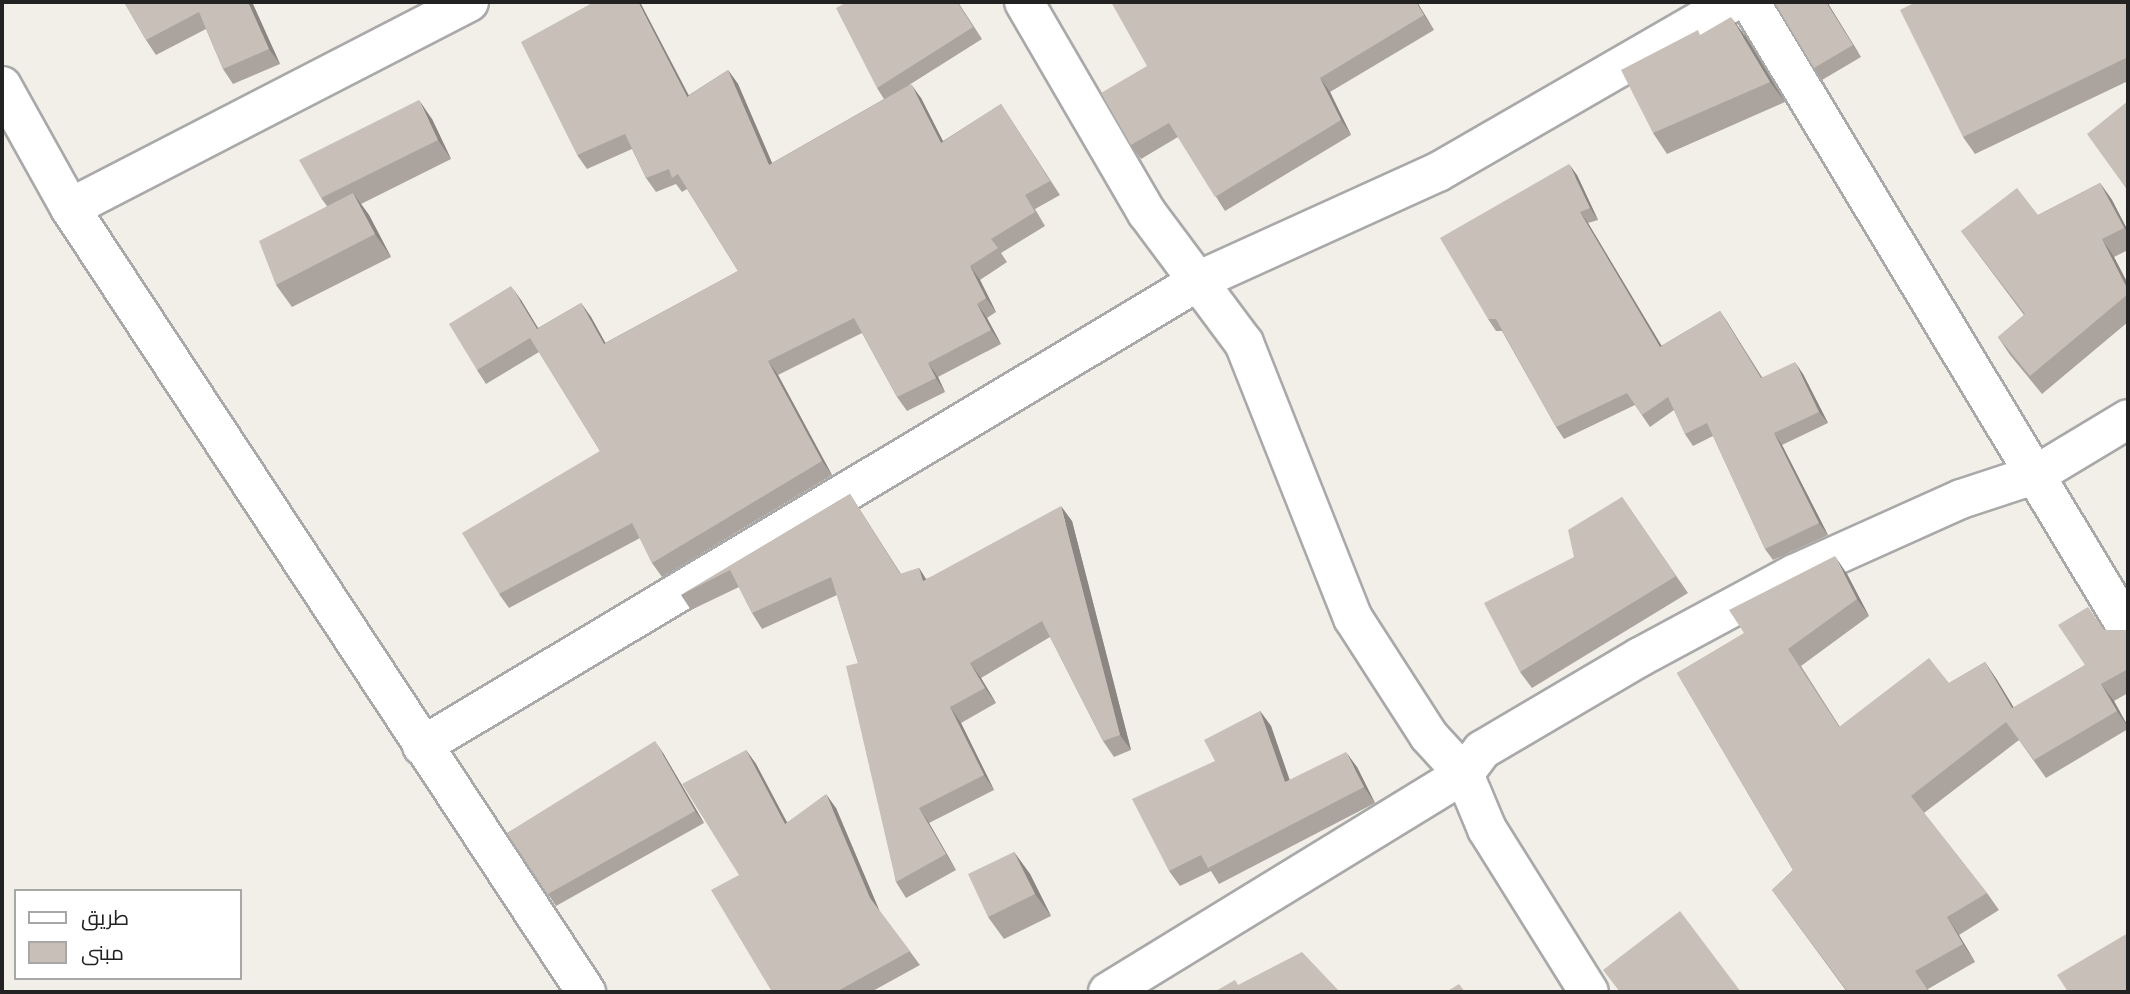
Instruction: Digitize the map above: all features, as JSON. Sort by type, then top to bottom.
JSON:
[{"type":"street","points":[[70,208],[469,2]]},
{"type":"street","points":[[1024,2],[1147,213],[1202,279],[1244,343],[1353,618],[1429,736],[1464,774],[1488,829],[1589,992]]},
{"type":"street","points":[[422,746],[1202,279],[1438,172],[1733,2]]},
{"type":"street","points":[[1750,2],[1884,233],[2037,474],[2128,629]]},
{"type":"street","points":[[2,86],[70,208],[586,992]]},
{"type":"street","points":[[1108,992],[1464,774],[1482,750],[1794,574],[1961,499],[2037,474],[2128,419]]},
{"type":"building","points":[[124,2],[248,2],[269,49],[223,69],[199,12],[146,40]]},
{"type":"building","points":[[594,2],[638,2],[687,97],[728,70],[769,165],[911,84],[941,143],[1001,104],[1050,181],[1025,195],[1035,212],[991,239],[998,248],[970,266],[986,298],[977,304],[991,330],[928,363],[936,378],[897,397],[854,318],[768,361],[822,461],[652,563],[632,523],[499,594],[462,533],[600,451],[530,338],[477,370],[449,324],[511,286],[537,329],[581,303],[604,344],[738,271],[678,174],[672,178],[669,169],[646,178],[625,134],[577,155],[521,42]]},
{"type":"building","points":[[847,2],[957,2],[973,27],[877,88],[836,8]]},
{"type":"building","points":[[1111,2],[1416,2],[1424,15],[1320,78],[1341,120],[1215,197],[1169,123],[1131,145],[1101,93],[1147,66]]},
{"type":"building","points":[[1776,2],[1826,2],[1853,45],[1814,68]]},
{"type":"building","points":[[1916,2],[2128,2],[2128,57],[1963,137],[1900,10]]},
{"type":"building","points":[[1731,17],[1770,82],[1653,133],[1621,70],[1698,30],[1700,35]]},
{"type":"building","points":[[419,100],[438,140],[321,198],[299,160]]},
{"type":"building","points":[[2128,101],[2128,191],[2087,134]]},
{"type":"building","points":[[1569,164],[1590,208],[1580,212],[1660,347],[1720,311],[1761,378],[1795,362],[1819,412],[1774,433],[1819,523],[1765,549],[1707,423],[1685,434],[1668,397],[1642,415],[1627,393],[1556,427],[1496,319],[1488,319],[1440,238]]},
{"type":"building","points":[[2100,183],[2124,228],[2102,239],[2128,294],[2030,376],[1998,337],[2025,314],[1961,231],[2017,188],[2038,215]]},
{"type":"building","points":[[353,193],[375,234],[276,285],[259,241]]},
{"type":"building","points":[[850,494],[900,574],[919,568],[923,581],[1061,506],[1120,735],[1103,741],[1042,621],[970,663],[985,688],[950,707],[984,775],[919,808],[946,854],[896,882],[846,666],[858,663],[831,577],[752,613],[730,570],[681,595]]},
{"type":"building","points":[[1622,497],[1676,576],[1520,672],[1484,603],[1574,557],[1568,530]]},
{"type":"building","points":[[1835,556],[1857,599],[1788,649],[1839,727],[1929,658],[1949,683],[1985,662],[2012,708],[2085,665],[2058,625],[2088,607],[2104,630],[2128,628],[2128,669],[2101,684],[2117,711],[2034,760],[2006,722],[1911,796],[1987,893],[1947,917],[1963,944],[1915,971],[1929,992],[1848,992],[1772,890],[1793,870],[1677,673],[1744,633],[1729,610]]},
{"type":"building","points":[[1260,711],[1285,782],[1346,752],[1364,787],[1208,868],[1201,855],[1169,871],[1132,799],[1215,761],[1204,740]]},
{"type":"building","points":[[655,741],[695,811],[548,894],[507,833]]},
{"type":"building","points":[[746,750],[785,824],[826,794],[870,898],[910,951],[836,992],[772,992],[711,890],[739,875],[682,784]]},
{"type":"building","points":[[1014,852],[1035,894],[988,917],[968,874]]},
{"type":"building","points":[[1680,911],[1741,992],[1620,992],[1603,970]]},
{"type":"building","points":[[2128,933],[2128,992],[2068,992],[2057,975]]},
{"type":"building","points":[[1302,952],[1340,992],[1214,992],[1235,980],[1238,985]]},
{"type":"building","points":[[1459,984],[1465,992],[1446,992]]}]
